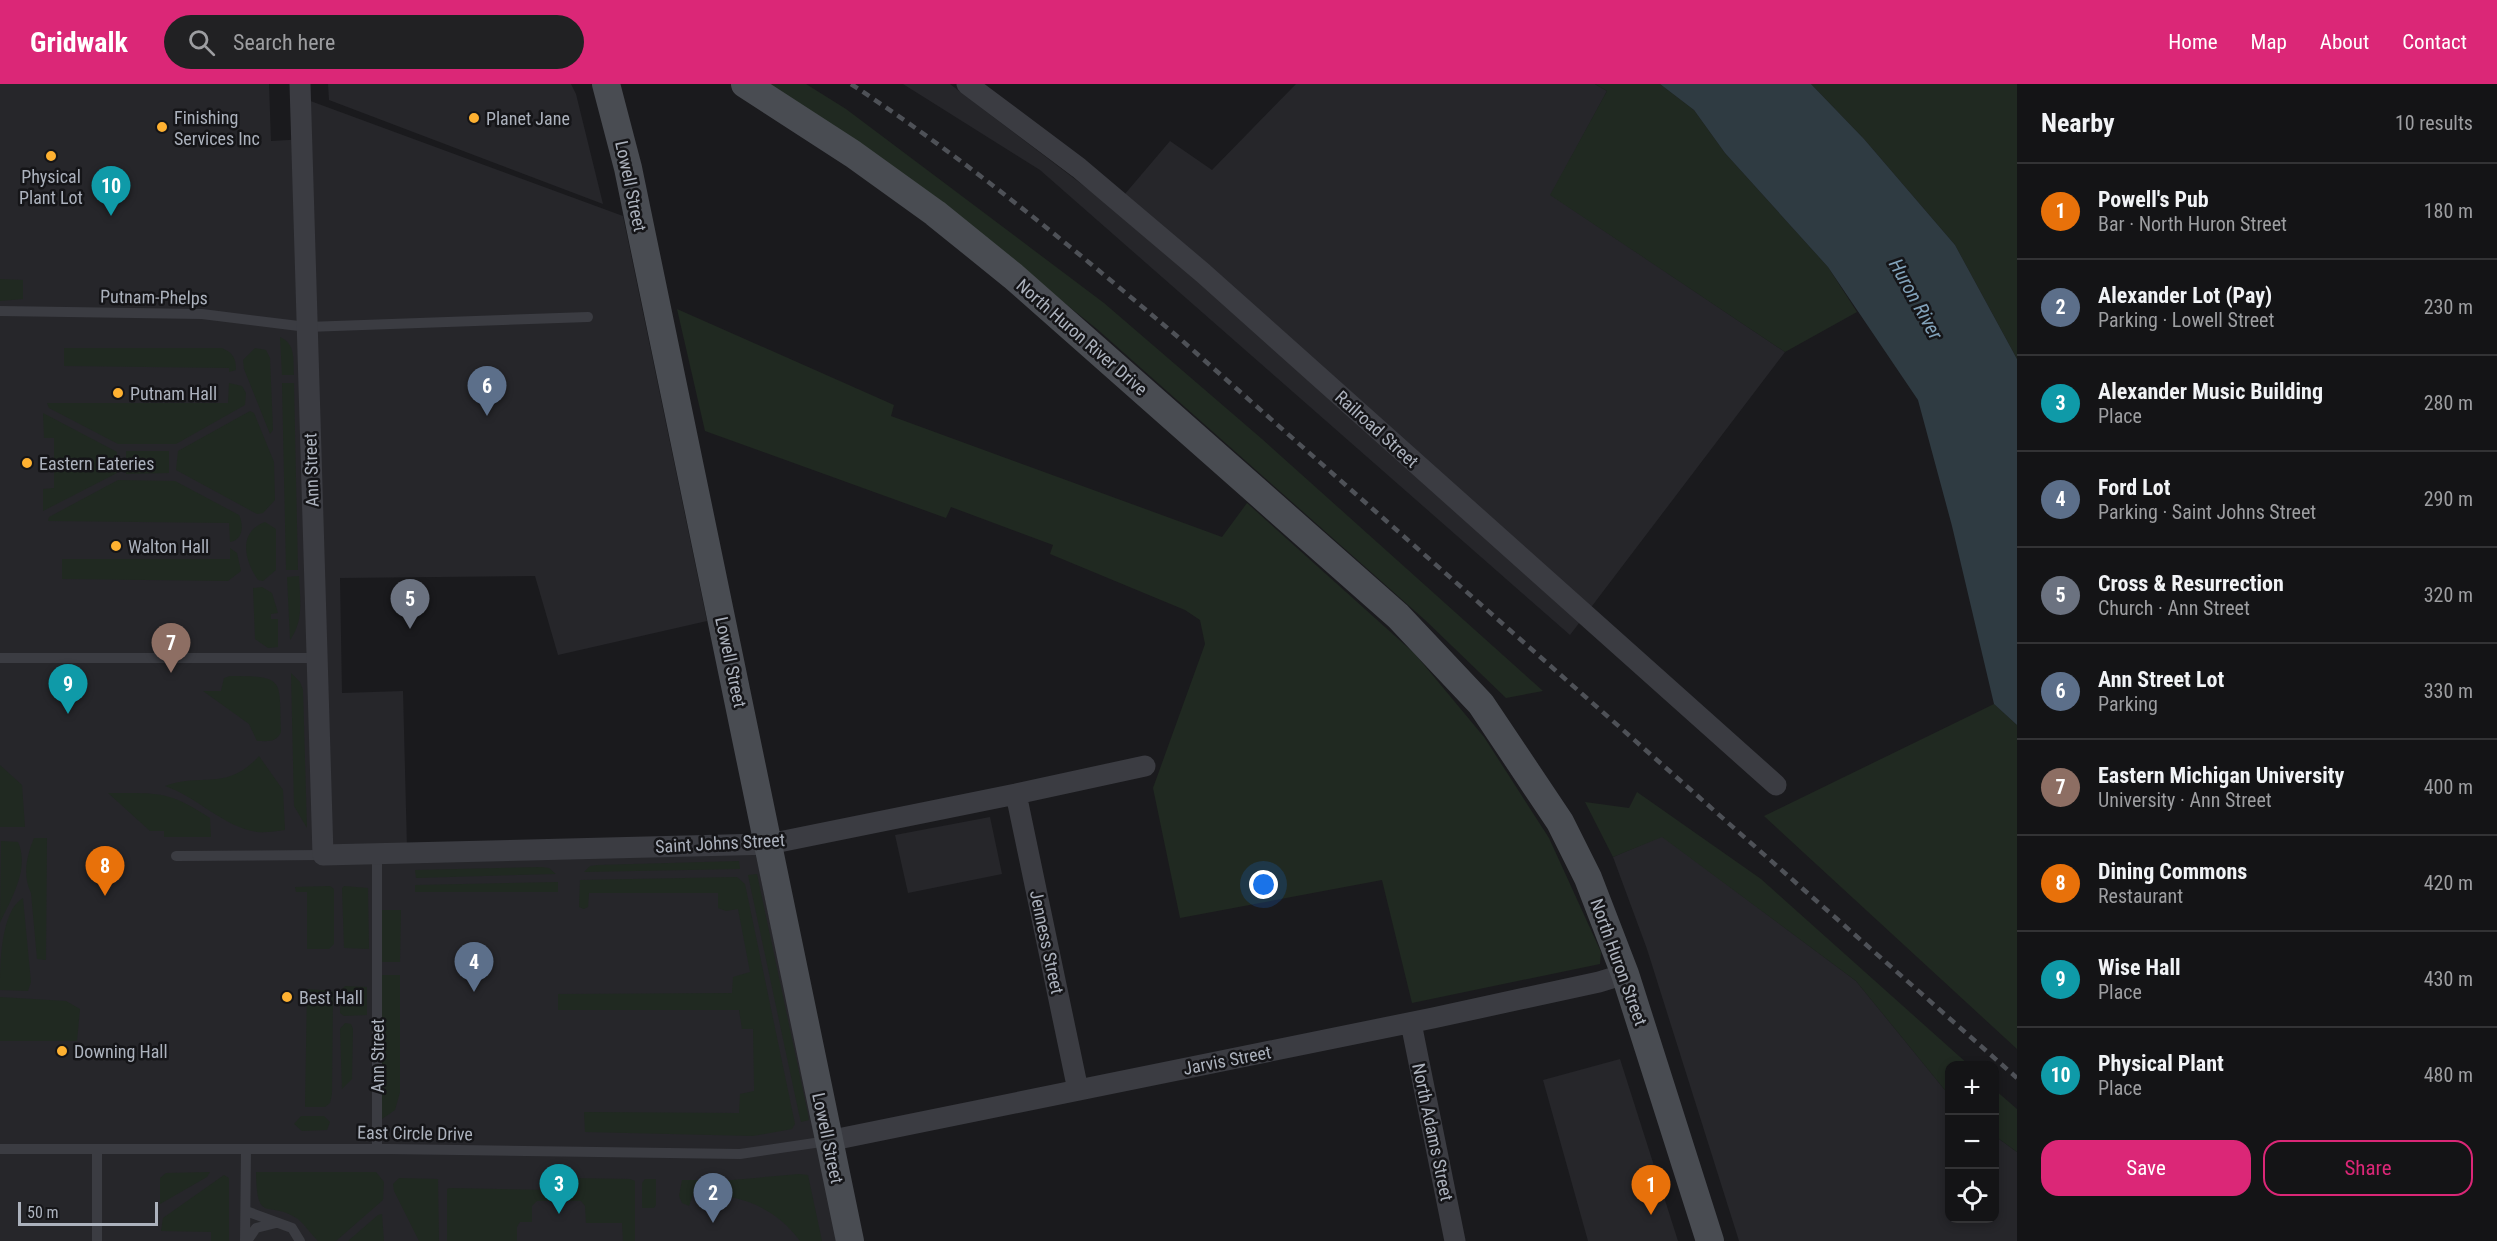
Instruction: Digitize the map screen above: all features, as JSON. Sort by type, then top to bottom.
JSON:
[{"type":"main road","name":"North Huron River Drive","points":[[745,84],[853,154],[935,213],[1004,269],[1419,635],[1481,704]]},
{"type":"main road","name":"Lowell Street","points":[[610,86],[850,1241]]},
{"type":"main road","name":"North Huron Street","points":[[1481,704],[1560,822],[1588,878],[1625,974],[1710,1241]]},
{"type":"street","name":"Ann Street","points":[[300,84],[323,855]]},
{"type":"street","name":"Railroad Street","points":[[968,84],[1079,168],[1203,273],[1776,785]]},
{"type":"street","name":"Saint Johns Street","points":[[323,855],[376,856],[768,844],[1016,794],[1145,765]]},
{"type":"street","name":"Jenness Street","points":[[1016,794],[1078,1090]]},
{"type":"street","name":"Jarvis Street","points":[[828,1141],[1410,1023],[1599,982],[1625,974]]},
{"type":"street","name":"North Adams Street","points":[[1410,1023],[1455,1241]]},
{"type":"lane","name":"Putnam-Phelps","points":[[0,311],[202,314],[307,327],[588,316]]},
{"type":"lane","points":[[0,658],[317,658]]},
{"type":"lane","points":[[176,856],[323,855]]},
{"type":"lane","name":"Ann Street","points":[[376,856],[377,1149]]},
{"type":"lane","name":"East Circle Drive","points":[[0,1149],[377,1149],[740,1154],[828,1141]]},
{"type":"lane","points":[[97,1149],[97,1241]]},
{"type":"lane","points":[[246,1149],[246,1241]]},
{"type":"lane","points":[[246,1211],[292,1228],[300,1241]]},
{"type":"lane","points":[[246,1241],[256,1228],[269,1222],[279,1222]]},
{"type":"shaded area","points":[[0,84],[269,84],[271,141],[306,139],[305,99],[623,216],[707,621],[558,655],[535,576],[340,578],[342,693],[403,691],[407,848],[752,837],[838,1241],[0,1241]]},
{"type":"shaded area","points":[[328,84],[571,84],[576,94],[603,204],[329,100]]},
{"type":"shaded area","points":[[767,84],[806,84],[846,109],[1104,303],[1262,439],[1543,691],[1506,698],[1425,620],[1097,329],[909,179]]},
{"type":"shaded area","points":[[903,84],[950,84],[1113,208],[1170,141],[1212,170],[1296,84],[1595,84],[1607,91],[1551,195],[1785,352],[1570,635],[1040,170]]},
{"type":"shaded area","points":[[1595,84],[1660,84],[1694,110],[1725,153],[1828,267],[1857,312],[1785,352],[1550,195],[1607,91]]},
{"type":"shaded area","points":[[1811,84],[2017,84],[2017,359],[1955,245],[1864,139]]},
{"type":"shaded area","points":[[0,279],[23,280],[23,299],[0,301]]},
{"type":"shaded area","points":[[677,309],[894,405],[891,416],[1222,537],[1247,503],[1415,654],[1484,737],[1549,838],[1601,952],[1600,964],[1412,1003],[1382,880],[1180,918],[1153,788],[1205,644],[1200,620],[1185,610],[1050,554],[1053,545],[951,507],[946,518],[705,431]]},
{"type":"shaded area","points":[[280,337],[291,348],[294,375],[282,375]]},
{"type":"shaded area","points":[[64,348],[222,348],[233,356],[236,370],[229,372],[229,368],[64,366]]},
{"type":"shaded area","points":[[255,348],[266,350],[270,358],[273,430],[270,434],[244,369],[243,360]]},
{"type":"shaded area","points":[[229,383],[242,386],[246,393],[245,405],[176,444],[118,444],[49,408],[47,403],[228,403]]},
{"type":"shaded area","points":[[282,383],[294,383],[298,570],[286,570]]},
{"type":"shaded area","points":[[250,411],[254,413],[274,462],[275,500],[263,513],[257,514],[176,470],[178,451]]},
{"type":"shaded area","points":[[43,413],[117,452],[117,473],[43,511],[43,489],[54,488],[54,438],[44,438]]},
{"type":"shaded area","points":[[126,451],[169,451],[169,473],[126,474]]},
{"type":"shaded area","points":[[118,480],[175,481],[239,515],[242,523],[240,535],[230,542],[229,523],[48,521],[49,517]]},
{"type":"shaded area","points":[[265,522],[276,529],[276,570],[263,581],[258,580],[249,564],[246,547],[251,532]]},
{"type":"shaded area","points":[[230,548],[237,553],[241,571],[228,581],[62,579],[62,559],[230,559]]},
{"type":"shaded area","points":[[299,576],[299,617],[290,640],[287,577]]},
{"type":"shaded area","points":[[262,587],[272,593],[278,613],[271,614],[271,619],[278,619],[278,647],[268,648],[255,639],[253,588]]},
{"type":"shaded area","points":[[291,673],[300,682],[303,690],[307,828],[294,806]]},
{"type":"shaded area","points":[[230,676],[261,677],[276,684],[279,691],[281,732],[277,738],[271,741],[257,741],[249,724],[203,691],[221,691],[224,678]]},
{"type":"shaded area","points":[[1994,704],[2017,725],[2017,1049],[1764,816]]},
{"type":"shaded area","points":[[259,756],[283,790],[285,830],[257,832],[245,829],[165,786],[192,780],[225,778],[247,767]]},
{"type":"shaded area","points":[[0,765],[22,785],[25,827],[0,827]]},
{"type":"shaded area","points":[[1637,792],[1761,879],[1965,1061],[1945,1061],[1945,1090],[1856,981],[1662,837],[1613,857],[1585,802],[1629,808]]},
{"type":"shaded area","points":[[108,793],[162,795],[183,802],[210,818],[211,837],[164,837],[164,831],[150,831]]},
{"type":"shaded area","points":[[990,817],[1002,874],[908,893],[895,835]]},
{"type":"shaded area","points":[[1662,836],[1856,981],[1945,1090],[1945,1223],[1999,1223],[1999,1139],[2017,1152],[2017,1241],[1739,1241],[1647,949],[1613,857]]},
{"type":"shaded area","points":[[34,838],[47,838],[46,960],[37,959],[31,893],[26,872],[29,851]]},
{"type":"shaded area","points":[[1,841],[18,842],[22,863],[18,884],[0,923]]},
{"type":"shaded area","points":[[739,861],[740,869],[584,872],[590,866],[597,865]]},
{"type":"shaded area","points":[[549,868],[556,874],[416,878],[415,870]]},
{"type":"shaded area","points":[[757,874],[808,1114],[809,1120],[801,1122],[748,875]]},
{"type":"shaded area","points":[[737,877],[745,884],[795,1124],[792,1129],[753,1136],[585,1132],[584,1112],[739,1113],[740,1094],[754,1091],[753,1029],[742,1029],[739,1010],[558,1010],[558,994],[732,993],[733,977],[750,972],[738,909],[726,911],[718,908],[718,893],[589,893],[588,907],[584,909],[579,907],[580,880]]},
{"type":"shaded area","points":[[558,882],[558,892],[415,892],[415,885]]},
{"type":"shaded area","points":[[330,886],[334,889],[334,944],[329,949],[307,949],[307,892],[296,892],[295,887]]},
{"type":"shaded area","points":[[344,886],[368,888],[369,949],[344,948],[342,888]]},
{"type":"shaded area","points":[[23,898],[31,982],[28,991],[0,990],[1,954],[6,927],[15,905]]},
{"type":"shaded area","points":[[381,910],[401,910],[400,962],[382,962]]},
{"type":"shaded area","points":[[382,975],[400,975],[400,1092],[395,1110],[382,1119]]},
{"type":"shaded area","points":[[345,986],[367,987],[367,1015],[344,1016],[340,1013],[341,990]]},
{"type":"shaded area","points":[[307,989],[333,991],[332,1094],[330,1103],[325,1107],[305,1107]]},
{"type":"shaded area","points":[[0,997],[66,1001],[80,1009],[77,1041],[0,1041]]},
{"type":"shaded area","points":[[345,1023],[351,1024],[353,1029],[352,1079],[342,1089],[340,1029]]},
{"type":"shaded area","points":[[1620,1059],[1678,1241],[1588,1241],[1543,1080]]},
{"type":"shaded area","points":[[1999,1093],[2017,1109],[2017,1152],[1999,1139]]},
{"type":"shaded area","points":[[301,1116],[324,1116],[330,1122],[327,1130],[302,1131],[294,1124]]},
{"type":"shaded area","points":[[210,1172],[207,1177],[160,1204],[160,1178],[166,1173]]},
{"type":"shaded area","points":[[256,1172],[376,1172],[384,1182],[383,1200],[336,1241],[318,1241],[298,1219],[288,1213],[262,1205],[257,1189]]},
{"type":"shaded area","points":[[224,1175],[229,1178],[229,1241],[211,1241],[211,1232],[161,1231],[163,1218]]},
{"type":"shaded area","points":[[808,1175],[822,1241],[800,1241],[778,1218],[766,1210],[739,1199],[694,1192],[689,1206],[682,1203],[679,1196],[682,1180],[732,1180]]},
{"type":"shaded area","points":[[399,1178],[438,1179],[439,1241],[419,1241],[394,1191],[393,1184]]},
{"type":"shaded area","points":[[568,1178],[635,1181],[635,1241],[623,1241],[622,1223],[586,1223],[585,1206],[581,1201],[568,1201]]},
{"type":"shaded area","points":[[645,1179],[656,1179],[654,1208],[642,1208],[642,1183]]},
{"type":"shaded area","points":[[447,1189],[552,1190],[554,1201],[537,1201],[532,1206],[532,1222],[520,1222],[517,1227],[517,1241],[447,1241]]},
{"type":"shaded area","points":[[382,1214],[384,1241],[348,1241],[378,1215]]},
{"type":"water","name":"Huron River","points":[[1660,84],[1811,84],[1864,139],[1955,245],[2017,359],[2017,725],[1994,704],[1952,526],[1918,400],[1828,267],[1725,153],[1694,110]]},
{"type":"railway","points":[[851,84],[978,174],[1178,337],[2017,1078]]},
{"type":"place","name":"Planet Jane","points":[[474,118]]},
{"type":"place","name":"Finishing Services Inc","points":[[162,127]]},
{"type":"place","name":"Physical Plant Lot","points":[[51,156]]},
{"type":"place","name":"Physical Plant","points":[[111,216]]},
{"type":"place","name":"Putnam Hall","points":[[118,393]]},
{"type":"place","name":"Ann Street Lot","points":[[487,416]]},
{"type":"place","name":"Eastern Eateries","points":[[27,463]]},
{"type":"place","name":"Walton Hall","points":[[116,546]]},
{"type":"place","name":"Cross & Resurrection","points":[[410,629]]},
{"type":"place","name":"Eastern Michigan University","points":[[171,673]]},
{"type":"place","name":"Wise Hall","points":[[68,714]]},
{"type":"place","name":"Dining Commons","points":[[105,896]]},
{"type":"place","name":"Ford Lot","points":[[474,992]]},
{"type":"place","name":"Best Hall","points":[[287,997]]},
{"type":"place","name":"Downing Hall","points":[[62,1051]]},
{"type":"place","name":"Alexander Music Building","points":[[559,1214]]},
{"type":"place","name":"Powell's Pub","points":[[1651,1215]]},
{"type":"place","name":"Alexander Lot (Pay)","points":[[713,1223]]}]
